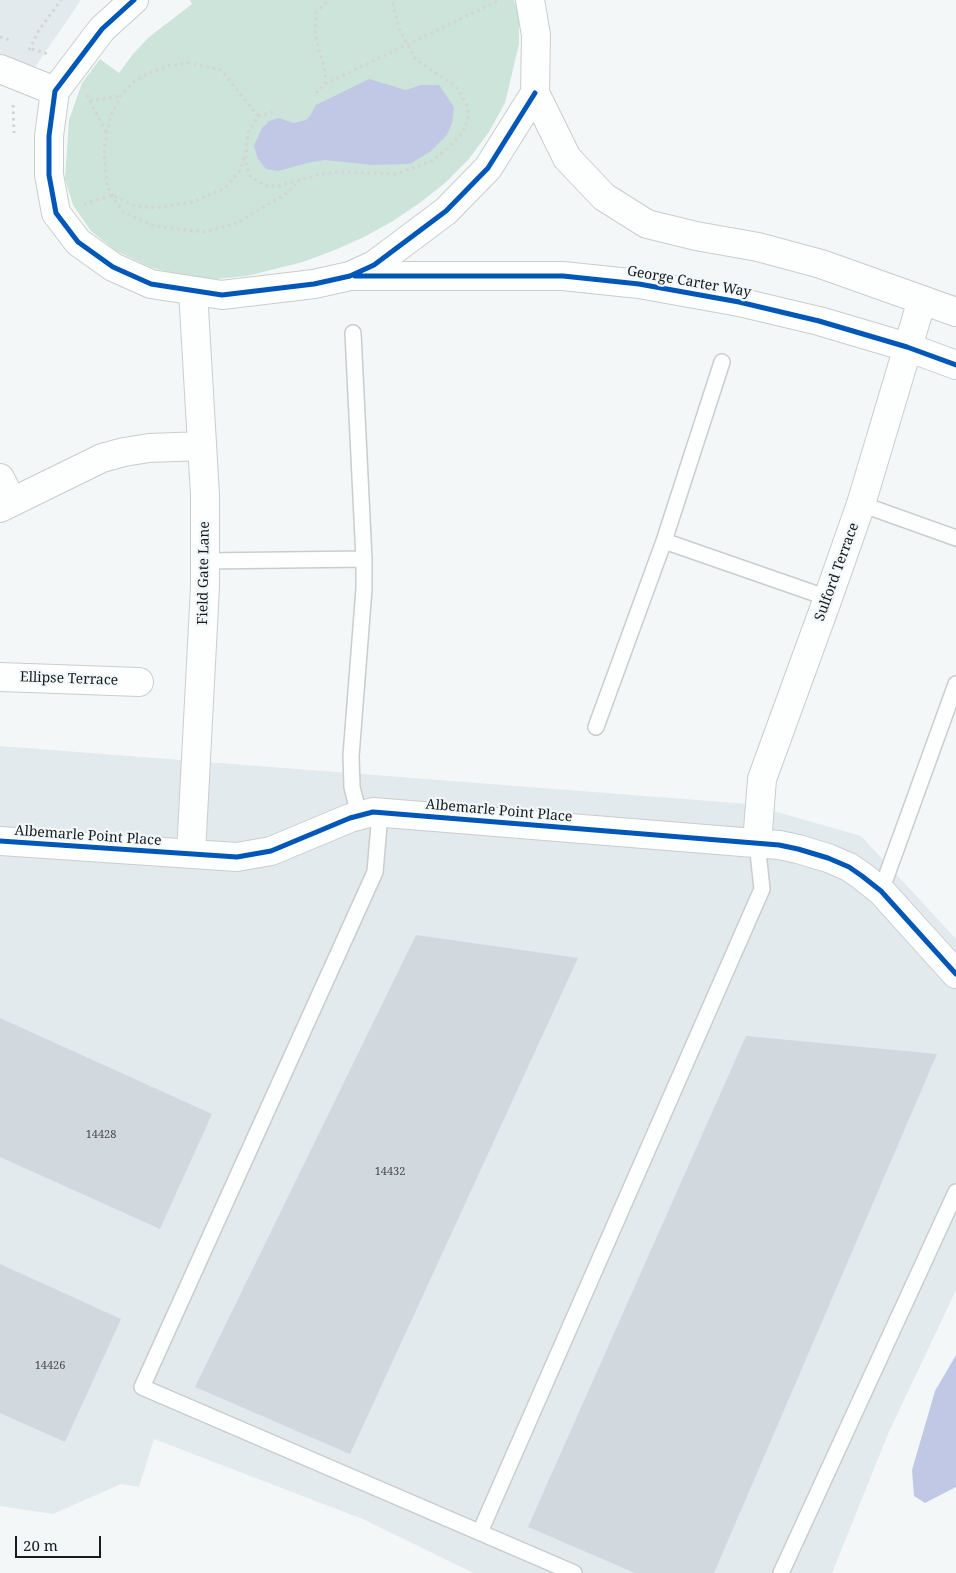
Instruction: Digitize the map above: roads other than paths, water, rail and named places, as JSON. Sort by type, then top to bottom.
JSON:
[{"type":"street","points":[[0,69],[55,91],[102,29],[134,0]]},
{"type":"street","points":[[530,0],[536,35],[535,93],[567,158],[604,196],[647,224],[696,236],[758,247],[821,264],[956,312]]},
{"type":"street","name":"George Carter Way","points":[[55,91],[48,176],[56,213],[78,242],[113,267],[150,284],[222,295],[314,284],[350,276],[374,265],[446,211],[488,168],[535,93]]},
{"type":"street","name":"George Carter Way","points":[[350,276],[563,276],[639,284],[739,302],[818,321],[907,347],[956,365]]},
{"type":"street","name":"Field Gate Lane","points":[[191,854],[205,596],[205,495],[193,291]]},
{"type":"street","name":"Sulford Terrace","points":[[757,843],[762,779],[861,504],[922,300]]},
{"type":"street","points":[[0,478],[6,505],[102,458],[149,448],[202,446]]},
{"type":"street","name":"Ellipse Terrace","points":[[0,677],[139,682]]},
{"type":"street","name":"Albemarle Point Place","points":[[0,841],[237,857],[261,853],[370,814],[757,843],[798,849],[828,858],[848,867],[881,891],[956,974]]},
{"type":"lane","points":[[353,333],[364,560],[363,607],[351,756],[352,787],[370,814],[375,872],[142,1387],[574,1573]]},
{"type":"lane","points":[[596,727],[664,541],[722,362]]},
{"type":"lane","points":[[861,504],[956,538]]},
{"type":"lane","points":[[664,541],[828,598]]},
{"type":"lane","points":[[205,561],[364,560]]},
{"type":"lane","points":[[881,891],[956,684]]},
{"type":"lane","points":[[480,1532],[762,889],[757,843]]},
{"type":"lane","points":[[781,1573],[956,1192]]},
{"type":"water","points":[[369,79],[406,90],[421,85],[439,85],[454,107],[452,123],[447,135],[431,151],[410,164],[372,165],[325,160],[278,171],[266,169],[258,159],[254,146],[262,128],[269,121],[278,118],[294,123],[306,120],[316,105]]},
{"type":"water","points":[[956,1355],[956,1487],[925,1503],[914,1496],[912,1470],[935,1391]]}]
